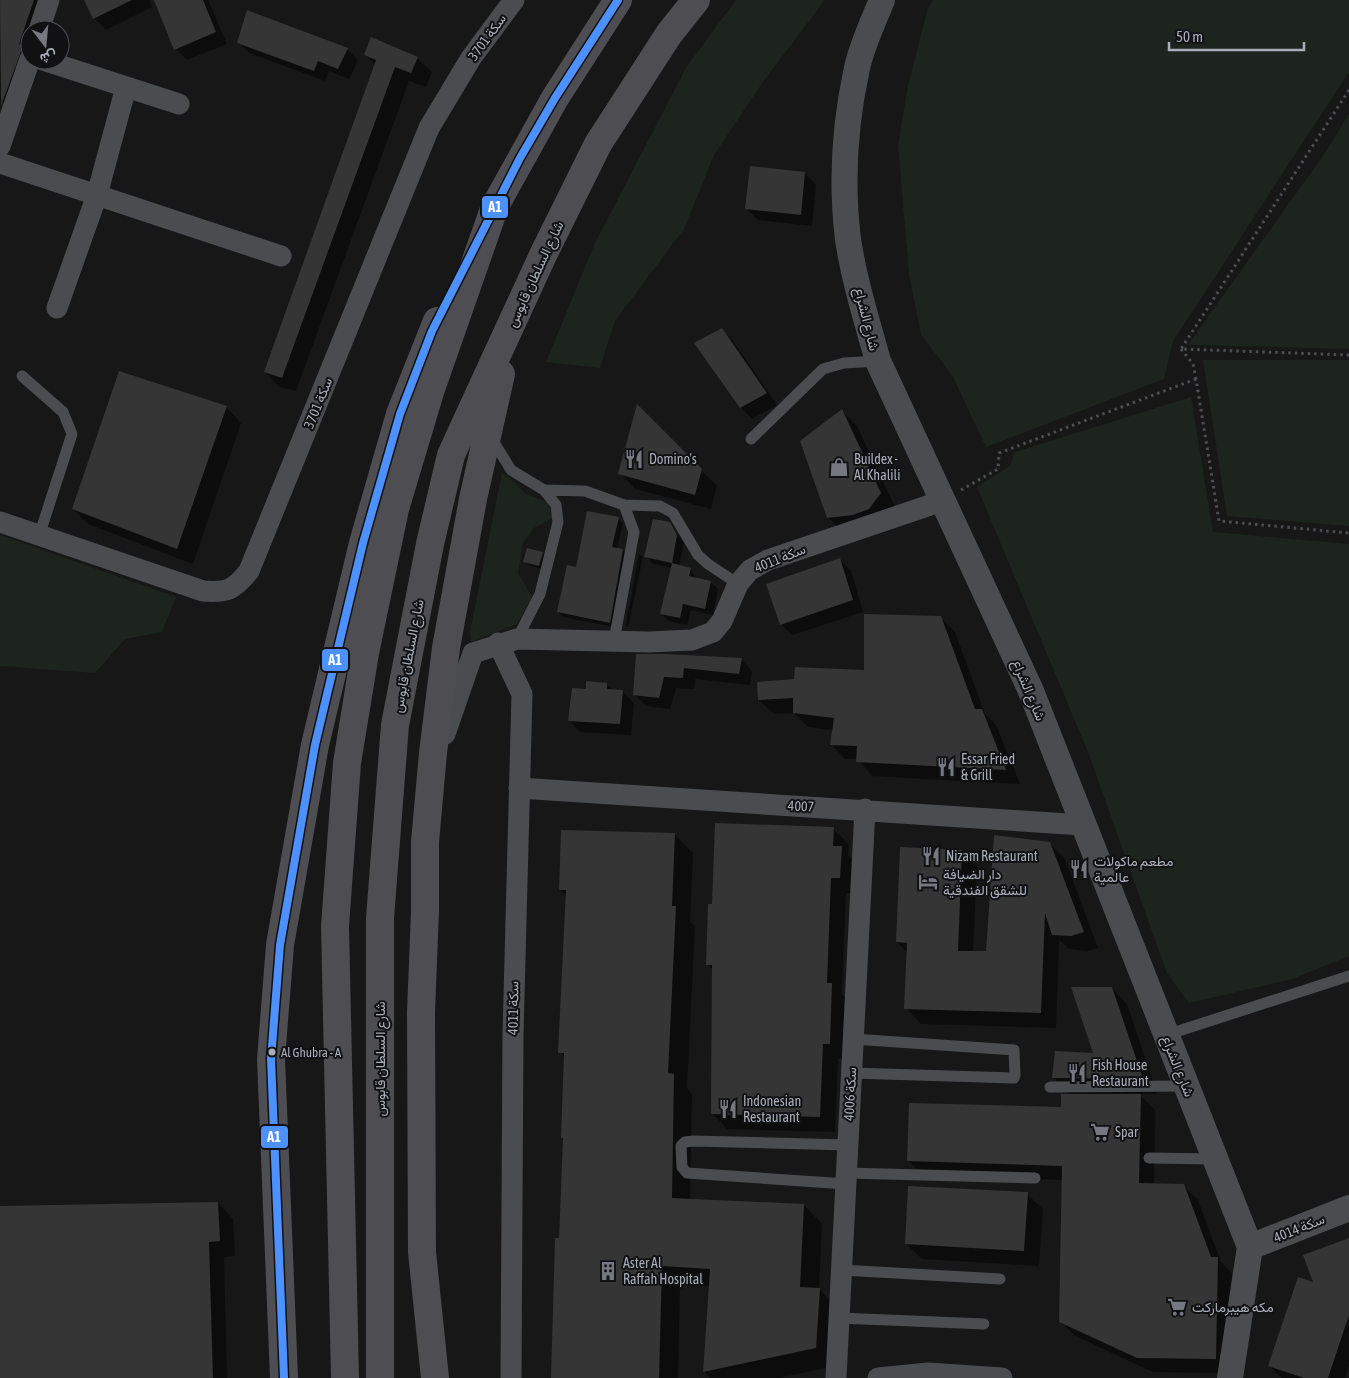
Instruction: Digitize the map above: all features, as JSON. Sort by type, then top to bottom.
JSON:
[{"type":"highway","points":[[284,1378],[271,1059],[280,944],[316,746],[363,543],[400,414],[432,331],[495,206],[555,98],[618,0]]},
{"type":"highway","name":"شارع السلطان قابوس","points":[[380,1373],[380,918],[395,725],[430,544],[451,455],[544,253],[598,144],[669,34],[696,0]]},
{"type":"highway","points":[[345,1375],[335,926],[347,764],[364,653],[395,509],[430,392],[495,206]]},
{"type":"highway","points":[[435,1378],[422,1252],[421,1012],[425,911],[425,842],[433,753],[446,648],[473,499],[500,376],[544,253]]},
{"type":"street","points":[[42,20],[49,0]]},
{"type":"street","name":"سكة 3701","points":[[0,522],[204,591],[222,593],[239,584],[249,571],[429,128],[471,58],[514,0]]},
{"type":"street","name":"شارع الشراع","points":[[882,0],[857,66],[844,178],[848,240],[878,361],[1031,691],[1250,1247]]},
{"type":"street","points":[[70,69],[178,104]]},
{"type":"street","points":[[0,146],[26,70]]},
{"type":"street","points":[[57,308],[97,195],[126,87]]},
{"type":"street","points":[[0,164],[281,256]]},
{"type":"street","name":"سكة 4011","points":[[433,753],[445,735],[472,653],[507,641],[692,640],[713,632],[722,621],[738,584],[750,570],[768,560],[942,501]]},
{"type":"street","name":"سكة 4011","points":[[507,641],[522,694],[513,1034],[510,1378]]},
{"type":"street","name":"4007","points":[[519,788],[620,796],[864,809],[1083,825]]},
{"type":"street","name":"سكة 4006","points":[[836,1378],[864,809]]},
{"type":"street","name":"سكة 4014","points":[[1250,1247],[1349,1208]]},
{"type":"street","points":[[1230,1378],[1250,1247]]},
{"type":"street","points":[[878,1378],[928,1373],[1002,1378]]},
{"type":"lane","points":[[751,439],[822,369],[844,363],[878,361]]},
{"type":"lane","points":[[22,376],[63,412],[72,434],[39,536]]},
{"type":"lane","points":[[490,424],[492,443],[511,470],[544,490],[556,505],[558,522],[540,594],[507,641]]},
{"type":"lane","points":[[544,490],[585,491],[624,505],[660,506],[673,513],[698,555],[738,584]]},
{"type":"lane","points":[[614,641],[634,532],[624,505]]},
{"type":"lane","points":[[1166,1035],[1349,976]]},
{"type":"lane","points":[[851,1073],[1014,1078],[1015,1075],[1014,1050],[853,1039]]},
{"type":"lane","points":[[1050,1087],[1186,1086]]},
{"type":"lane","points":[[848,1144],[684,1142],[681,1146],[682,1167],[687,1173],[846,1179],[1036,1178]]},
{"type":"lane","points":[[1149,1158],[1215,1159]]},
{"type":"lane","points":[[842,1270],[1000,1279]]},
{"type":"lane","points":[[839,1318],[984,1324]]},
{"type":"path","points":[[1181,349],[1349,90]]},
{"type":"path","points":[[1181,349],[1349,355]]},
{"type":"path","points":[[1181,349],[1193,364],[1219,521],[1349,533]]},
{"type":"path","points":[[942,501],[998,468],[999,453],[1196,379]]},
{"type":"shaded area","points":[[736,0],[825,0],[765,79],[714,155],[684,229],[615,321],[600,368],[546,362],[595,243],[687,66]]},
{"type":"shaded area","points":[[933,0],[1349,0],[1349,72],[1173,341],[1164,379],[986,447],[953,377],[921,334],[909,274],[898,145],[908,85],[928,8]]},
{"type":"shaded area","points":[[1349,114],[1349,349],[1188,345],[1325,153]]},
{"type":"shaded area","points":[[1203,360],[1349,360],[1349,526],[1227,516]]},
{"type":"shaded area","points":[[1191,397],[1213,532],[1349,544],[1349,956],[1292,979],[1189,1003],[1167,973],[1088,752],[977,487],[1010,466],[1015,452]]},
{"type":"shaded area","points":[[502,473],[510,478],[526,494],[547,502],[553,518],[534,528],[523,543],[518,573],[532,597],[517,624],[471,642],[470,632]]},
{"type":"shaded area","points":[[0,535],[176,597],[162,632],[125,639],[95,673],[0,666]]},
{"type":"building","points":[[0,0],[34,0],[27,20],[20,20],[20,54],[1,106]]},
{"type":"building","points":[[84,0],[132,0],[93,19]]},
{"type":"building","points":[[154,0],[203,0],[216,32],[174,50]]},
{"type":"building","points":[[247,10],[348,48],[338,69],[318,61],[314,71],[237,43]]},
{"type":"building","points":[[371,37],[418,57],[411,73],[395,67],[282,378],[264,372],[376,60],[364,55]]},
{"type":"building","points":[[750,166],[805,172],[801,215],[745,209]]},
{"type":"building","points":[[722,328],[767,393],[740,408],[694,343]]},
{"type":"building","points":[[119,371],[227,406],[177,549],[72,509]]},
{"type":"building","points":[[637,404],[702,469],[695,495],[618,474]]},
{"type":"building","name":"Buildex - Al Khalili","points":[[842,409],[881,493],[869,509],[853,515],[827,518],[800,441]]},
{"type":"building","points":[[587,511],[619,517],[612,547],[623,549],[610,623],[557,612],[567,565],[576,567]]},
{"type":"building","points":[[653,519],[670,522],[677,535],[672,563],[644,557]]},
{"type":"building","points":[[527,548],[543,552],[539,566],[523,562]]},
{"type":"building","points":[[840,558],[853,600],[780,625],[766,584]]},
{"type":"building","points":[[672,563],[691,568],[689,576],[711,581],[705,609],[683,604],[680,618],[660,614]]},
{"type":"building","points":[[864,614],[941,616],[975,709],[982,709],[1006,770],[856,762],[857,746],[830,745],[834,718],[793,713],[793,698],[758,700],[757,682],[794,679],[795,667],[864,670]]},
{"type":"building","points":[[636,654],[742,658],[739,674],[684,668],[683,678],[664,677],[659,698],[633,695]]},
{"type":"building","points":[[586,681],[607,683],[607,689],[623,690],[620,724],[568,721],[572,688],[586,689]]},
{"type":"building","points":[[715,823],[834,827],[833,846],[842,846],[840,878],[831,878],[827,983],[832,983],[830,1044],[823,1044],[820,1117],[711,1114],[712,965],[706,965],[708,904],[712,904]]},
{"type":"building","points":[[561,830],[675,833],[672,906],[676,906],[668,1073],[674,1074],[672,1198],[804,1204],[800,1287],[820,1288],[816,1348],[703,1372],[710,1269],[662,1266],[659,1378],[551,1378],[555,1238],[559,1238],[563,1138],[561,1138],[564,1053],[558,1053],[566,890],[559,890]]},
{"type":"building","points":[[994,835],[1050,842],[1084,932],[1071,936],[1052,935],[1045,913],[1041,1013],[904,1009],[907,943],[896,942],[900,847],[962,850],[958,951],[986,951]]},
{"type":"building","points":[[1071,987],[1112,987],[1143,1079],[1052,1078],[1055,1051],[1093,1053]]},
{"type":"building","points":[[1061,1094],[1141,1094],[1139,1183],[1184,1184],[1211,1257],[1218,1257],[1216,1359],[1137,1358],[1059,1322],[1062,1166],[907,1161],[909,1103],[1061,1107]]},
{"type":"building","points":[[908,1186],[1028,1192],[1024,1251],[905,1244]]},
{"type":"building","points":[[218,1202],[220,1241],[209,1242],[213,1378],[0,1378],[0,1206]]},
{"type":"building","points":[[1349,1238],[1349,1315],[1328,1378],[1304,1378],[1268,1366],[1298,1277],[1313,1282],[1303,1255]]},
{"type":"transit line","name":"A1","points":[[284,1378],[271,1059],[280,945],[315,745],[363,543],[400,414],[432,331],[520,158],[555,98],[618,0]]},
{"type":"place","name":"Domino's","points":[[634,459]]},
{"type":"place","name":"Buildex - Al Khalili","points":[[839,467]]},
{"type":"place","name":"Essar Fried & Grill","points":[[946,767]]},
{"type":"place","name":"Nizam Restaurant","points":[[931,856]]},
{"type":"place","name":"مطعم ماكولات عالمية","points":[[1079,869]]},
{"type":"place","name":"دار الضيافة للشقق الفندقية","points":[[928,882]]},
{"type":"place","name":"Al Ghubra - A","points":[[272,1052]]},
{"type":"place","name":"Fish House Restaurant","points":[[1077,1073]]},
{"type":"place","name":"Indonesian Restaurant","points":[[728,1109]]},
{"type":"place","name":"Spar","points":[[1100,1132]]},
{"type":"place","name":"Aster Al Raffah Hospital","points":[[608,1271]]},
{"type":"place","name":"مكه هيبرماركت","points":[[1177,1307]]}]
